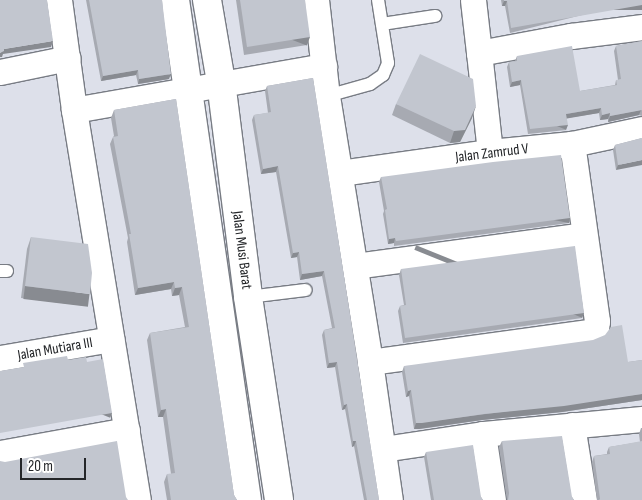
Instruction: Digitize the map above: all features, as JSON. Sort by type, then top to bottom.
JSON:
[{"type":"street","points":[[59,0],[74,110],[138,500]]},
{"type":"street","name":"Jalan Musi Barat","points":[[175,0],[247,500]]},
{"type":"street","name":"Jalan Musi Barat","points":[[207,0],[222,82],[248,297],[279,500]]},
{"type":"street","points":[[316,0],[328,96],[390,500]]},
{"type":"street","points":[[473,0],[490,152]]},
{"type":"street","points":[[479,53],[571,36],[642,27]]},
{"type":"street","points":[[0,72],[68,58]]},
{"type":"street","points":[[74,110],[222,82],[324,66]]},
{"type":"street","name":"Jalan Zamrud V","points":[[340,173],[490,152],[572,144],[642,129]]},
{"type":"street","points":[[370,362],[589,332],[596,328],[598,321],[572,144]]},
{"type":"street","points":[[355,266],[584,235]]},
{"type":"street","name":"Jalan Mutiara III","points":[[0,358],[111,339]]},
{"type":"street","points":[[382,450],[483,434],[642,418]]},
{"type":"street","points":[[572,425],[584,500]]},
{"type":"street","points":[[0,453],[126,430]]},
{"type":"street","points":[[483,434],[493,500]]},
{"type":"lane","points":[[328,96],[370,84],[383,75],[388,63],[378,0]]},
{"type":"lane","points":[[382,24],[435,16]]},
{"type":"lane","points":[[248,297],[306,290]]},
{"type":"building","points":[[0,0],[47,0],[53,41],[4,49],[0,53]]},
{"type":"building","points":[[89,0],[162,0],[171,74],[139,79],[138,70],[103,76]]},
{"type":"building","points":[[240,0],[305,0],[310,37],[247,47]]},
{"type":"building","points":[[504,0],[642,0],[642,5],[511,28],[507,1]]},
{"type":"building","points":[[642,41],[642,110],[610,116],[610,113],[602,115],[601,108],[566,114],[568,125],[530,129],[521,80],[512,82],[509,62],[517,61],[517,56],[572,46],[580,91],[617,85],[616,80],[621,79],[616,46]]},
{"type":"building","points":[[420,54],[473,79],[476,106],[465,130],[454,131],[396,104]]},
{"type":"building","points":[[313,78],[379,500],[367,500],[356,441],[353,441],[347,404],[344,405],[337,362],[329,363],[324,330],[335,328],[324,271],[302,274],[299,252],[293,253],[278,166],[263,169],[254,115],[271,112],[267,86]]},
{"type":"building","points":[[176,99],[234,495],[237,500],[171,500],[167,474],[175,473],[166,409],[161,410],[150,333],[189,327],[182,287],[175,288],[174,282],[138,288],[129,234],[131,234],[113,137],[118,136],[114,110]]},
{"type":"building","points":[[642,138],[642,160],[618,165],[615,145]]},
{"type":"building","points":[[561,155],[570,218],[396,241],[395,238],[389,239],[385,210],[387,209],[381,177]]},
{"type":"building","points":[[31,237],[88,244],[92,273],[90,294],[25,286]]},
{"type":"building","points":[[575,246],[584,313],[405,338],[400,306],[406,305],[401,269]]},
{"type":"building","points":[[622,325],[628,362],[642,360],[642,394],[564,406],[416,423],[411,390],[408,391],[404,366],[593,340],[605,335],[611,327]]},
{"type":"building","points":[[67,356],[68,360],[86,357],[87,362],[103,359],[112,413],[0,433],[0,371],[24,367],[23,363]]},
{"type":"building","points":[[562,436],[574,500],[508,500],[509,493],[502,441]]},
{"type":"building","points":[[117,441],[128,500],[0,500],[0,461],[5,462]]},
{"type":"building","points":[[642,441],[642,500],[599,500],[594,456],[610,454],[609,447]]},
{"type":"building","points":[[473,445],[483,500],[434,500],[426,452]]}]
